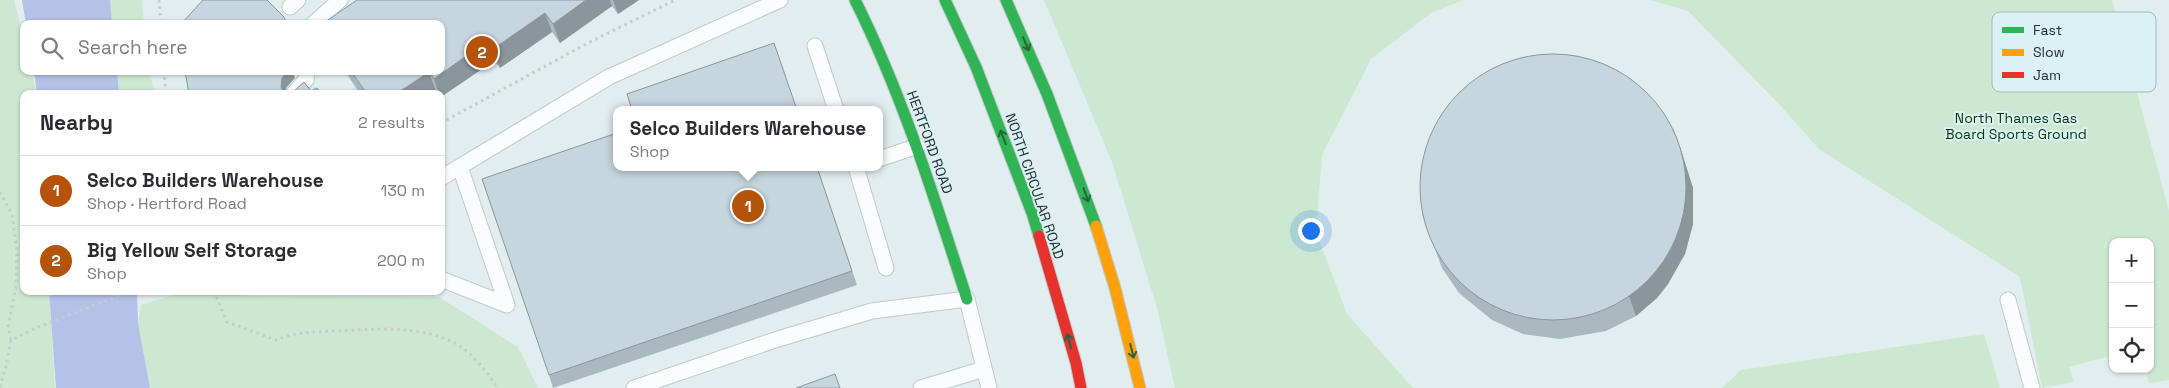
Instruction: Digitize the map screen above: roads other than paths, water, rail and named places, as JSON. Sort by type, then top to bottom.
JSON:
[{"type":"main road","name":"HERTFORD ROAD","points":[[855,0],[867,24],[918,146],[967,299]]},
{"type":"main road","name":"NORTH CIRCULAR ROAD","points":[[945,0],[976,66],[1032,213],[1076,363],[1081,388]]},
{"type":"main road","points":[[1006,0],[1027,46],[1086,194],[1132,348],[1140,388]]},
{"type":"lane","points":[[318,20],[340,0]]},
{"type":"lane","points":[[445,176],[609,77],[780,0]]},
{"type":"lane","points":[[815,46],[835,106]]},
{"type":"lane","points":[[297,90],[306,80],[307,75]]},
{"type":"lane","points":[[883,158],[918,146]]},
{"type":"lane","points":[[445,281],[507,305],[460,167]]},
{"type":"lane","points":[[857,171],[886,268]]},
{"type":"lane","points":[[634,388],[778,339],[872,311],[967,299],[989,388]]},
{"type":"lane","points":[[2008,300],[2032,388]]},
{"type":"lane","points":[[921,388],[984,369]]},
{"type":"water","points":[[22,0],[110,0],[112,20],[25,20]]},
{"type":"water","points":[[35,75],[117,75],[119,90],[36,90]]},
{"type":"water","points":[[49,295],[137,295],[138,323],[150,388],[56,388]]},
{"type":"place","name":"Big Yellow Self Storage","points":[[482,52]]},
{"type":"place","name":"Selco Builders Warehouse","points":[[748,206]]},
{"type":"park label","name":"North Thames Gas Board Sports Ground","points":[[2016,126]]}]
